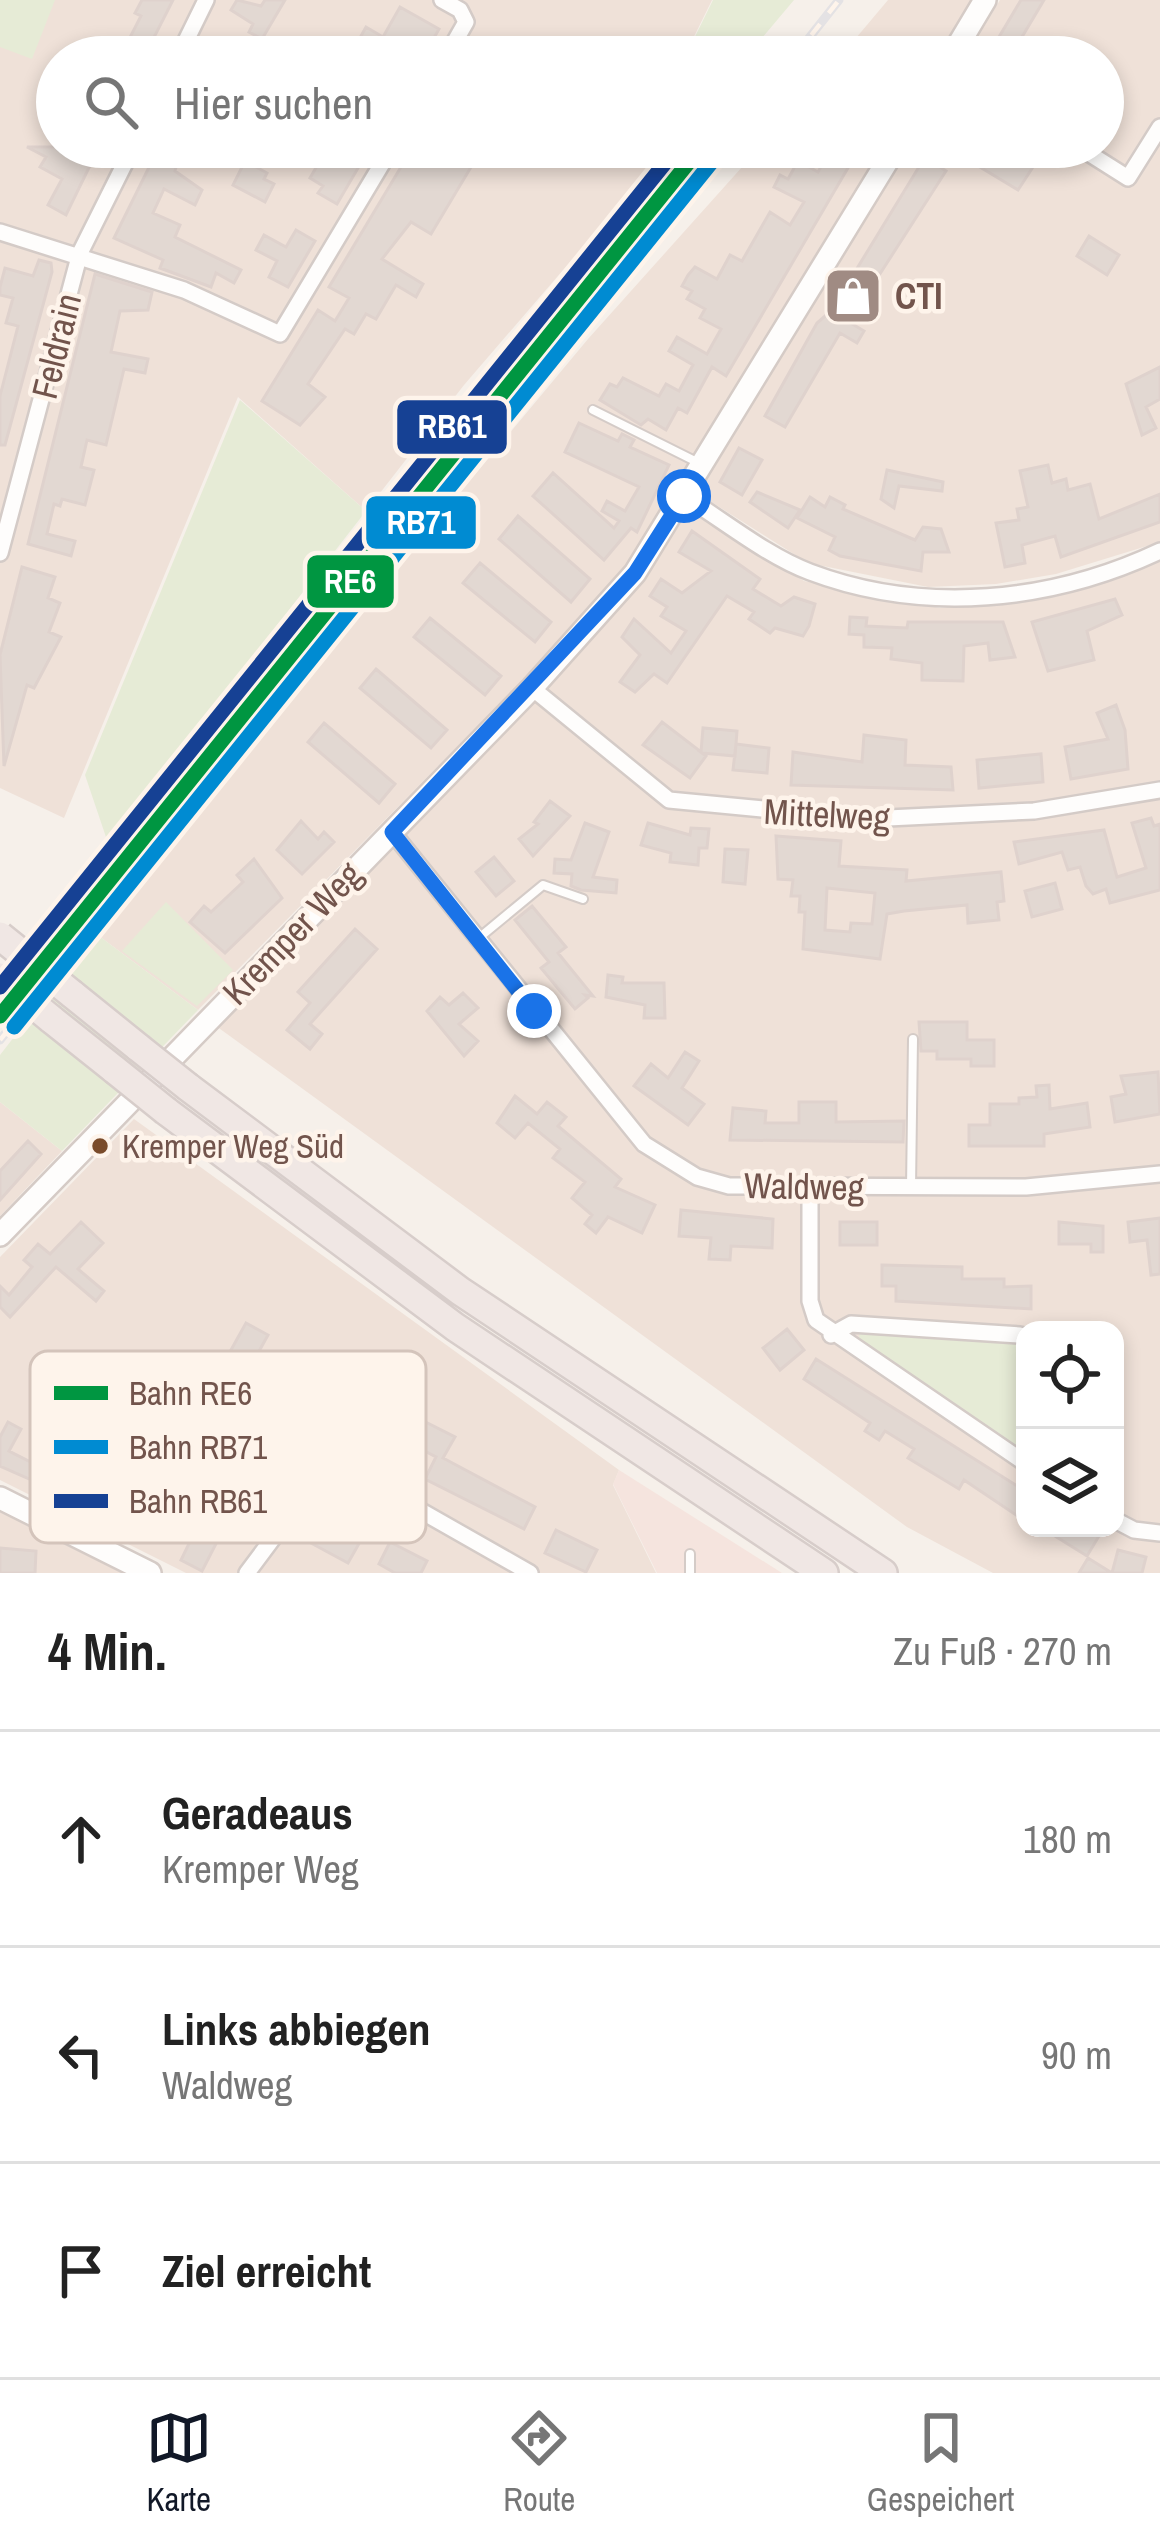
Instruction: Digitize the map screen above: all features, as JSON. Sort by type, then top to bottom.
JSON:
[{"type":"highway","points":[[0,936],[188,1088],[460,1292],[883,1573]]},
{"type":"highway","points":[[0,977],[166,1111],[455,1327],[824,1573]]},
{"type":"street","points":[[188,36],[206,0]]},
{"type":"street","points":[[442,0],[460,10],[466,22],[458,36]]},
{"type":"street","points":[[964,36],[985,0]]},
{"type":"street","points":[[1112,168],[1128,178],[1160,127]]},
{"type":"street","name":"Feldrain","points":[[0,553],[80,253],[122,168]]},
{"type":"street","points":[[0,232],[80,253],[184,290],[280,334],[379,168]]},
{"type":"street","name":"Kremper Weg","points":[[0,1235],[532,688],[635,573],[883,168]]},
{"type":"street","points":[[684,496],[809,572],[942,601],[1065,586],[1160,550]]},
{"type":"street","name":"Mittelweg","points":[[532,688],[668,800],[867,819],[1034,811],[1160,790]]},
{"type":"street","name":"Waldweg","points":[[392,832],[644,1144],[669,1162],[729,1186],[1050,1186],[1160,1174]]},
{"type":"street","points":[[811,1186],[810,1301],[816,1320],[831,1335],[1016,1457]]},
{"type":"street","points":[[831,1335],[851,1324],[1016,1335]]},
{"type":"street","points":[[0,1498],[30,1513]]},
{"type":"street","points":[[426,1514],[530,1573]]},
{"type":"street","points":[[1124,1525],[1160,1534]]},
{"type":"street","points":[[90,1543],[150,1573]]},
{"type":"street","points":[[247,1573],[271,1543]]},
{"type":"lane","points":[[593,410],[702,465]]},
{"type":"lane","points":[[479,938],[543,885],[583,899]]},
{"type":"lane","points":[[911,1188],[913,1039]]},
{"type":"lane","points":[[690,1554],[690,1573]]},
{"type":"shaded area","points":[[0,0],[712,0],[694,36],[36,36],[36,168],[651,168],[464,385],[366,511],[238,397],[64,818],[0,788]]},
{"type":"shaded area","points":[[888,0],[982,0],[959,36],[858,36]]},
{"type":"shaded area","points":[[1000,0],[1160,0],[1160,542],[1056,574],[996,584],[928,587],[808,563],[697,493],[897,168],[1124,168],[1124,36],[979,36]]},
{"type":"shaded area","points":[[741,168],[877,168],[628,573],[198,1010],[95,933],[150,875],[291,695],[588,339]]},
{"type":"shaded area","points":[[691,508],[804,581],[940,608],[1064,592],[1160,557],[1160,1573],[993,1573],[907,1527],[216,1026],[641,582]]},
{"type":"shaded area","points":[[0,1102],[62,1151],[0,1216]]},
{"type":"shaded area","points":[[134,1119],[619,1470],[613,1485],[656,1573],[186,1573],[126,1543],[426,1543],[426,1351],[30,1351],[30,1495],[0,1480],[0,1257]]},
{"type":"shaded area","points":[[619,1470],[782,1573],[657,1573],[613,1484]]},
{"type":"shaded area","points":[[0,1509],[30,1524],[30,1543],[70,1543],[125,1573],[0,1573]]},
{"type":"green space","points":[[0,0],[55,0],[41,36],[36,36],[32,59],[0,47]]},
{"type":"green space","points":[[713,0],[794,0],[764,36],[695,36]]},
{"type":"green space","points":[[240,400],[366,511],[108,843],[85,775]]},
{"type":"green space","points":[[166,902],[233,970],[197,1006],[122,951]]},
{"type":"green space","points":[[95,933],[198,1010],[62,1151],[0,1102],[0,1055]]},
{"type":"green space","points":[[866,1330],[1014,1340],[1016,1446],[860,1345],[859,1334]]},
{"type":"building","points":[[142,0],[173,0],[155,36],[131,36],[141,16],[135,13]]},
{"type":"building","points":[[237,0],[261,6],[265,0],[285,0],[264,36],[249,32],[253,24],[231,10]]},
{"type":"building","points":[[1021,0],[1044,0],[1023,36],[1000,36]]},
{"type":"building","points":[[400,7],[439,29],[435,36],[384,36]]},
{"type":"building","points":[[366,27],[381,36],[361,36]]},
{"type":"building","points":[[42,168],[89,168],[66,215],[48,205],[62,179]]},
{"type":"building","points":[[149,168],[176,168],[202,190],[195,205],[164,189],[153,213],[180,225],[175,237],[241,270],[234,283],[216,273],[211,287],[160,268],[163,260],[114,238]]},
{"type":"building","points":[[242,168],[258,168],[274,184],[265,202],[233,185]]},
{"type":"building","points":[[316,168],[358,168],[337,204],[318,193],[323,186],[310,178]]},
{"type":"building","points":[[400,168],[470,168],[431,234],[411,222],[382,259],[423,284],[416,297],[396,285],[376,319],[366,314],[354,334],[345,329],[308,384],[325,397],[300,425],[262,401],[318,310],[335,321],[349,298],[329,287]]},
{"type":"building","points":[[794,168],[818,172],[820,168],[848,168],[726,376],[712,367],[687,413],[678,408],[666,430],[648,419],[641,425],[600,400],[610,384],[617,387],[623,378],[659,396],[666,384],[679,391],[693,365],[669,351],[677,337],[707,354],[721,329],[700,318],[705,309],[687,299],[692,291],[682,286],[688,275],[695,267],[717,279],[730,255],[742,261],[770,212],[790,225],[804,202],[774,187],[780,175],[788,179]]},
{"type":"building","points":[[918,168],[946,171],[849,322],[864,331],[857,343],[840,333],[785,427],[765,416],[817,323],[831,311]]},
{"type":"building","points":[[982,168],[1032,168],[1018,190]]},
{"type":"building","points":[[296,230],[315,241],[288,287],[269,277],[277,261],[256,250],[264,235],[286,247]]},
{"type":"building","points":[[1089,236],[1119,255],[1107,275],[1077,256]]},
{"type":"building","points":[[39,260],[51,263],[52,272],[5,445],[0,445],[0,396],[18,326],[6,323],[13,298],[0,295],[0,287],[5,268],[33,276]]},
{"type":"building","points":[[95,274],[152,292],[148,310],[120,311],[111,352],[148,359],[145,373],[124,369],[106,445],[87,440],[81,467],[94,470],[85,505],[62,499],[60,506],[54,504],[47,534],[75,541],[71,556],[28,544]]},
{"type":"building","points":[[1160,367],[1160,399],[1146,407],[1156,428],[1142,435],[1126,384]]},
{"type":"building","points":[[579,423],[618,441],[622,434],[634,440],[630,447],[669,465],[637,532],[631,528],[604,560],[533,496],[553,473],[614,528],[619,521],[602,511],[607,501],[625,511],[639,487],[565,452]]},
{"type":"building","points":[[739,448],[762,460],[742,495],[720,482]]},
{"type":"building","points":[[1048,465],[1052,483],[1066,479],[1068,490],[1090,484],[1099,519],[1160,494],[1160,522],[1061,557],[1055,536],[1022,545],[1025,563],[1005,567],[996,523],[1019,520],[1017,509],[1028,507],[1020,471]]},
{"type":"building","points":[[887,470],[943,482],[942,491],[899,486],[894,508],[881,499]]},
{"type":"building","points":[[757,492],[800,510],[788,528],[750,502]]},
{"type":"building","points":[[810,497],[825,507],[830,497],[845,505],[843,509],[915,540],[923,527],[941,529],[949,552],[923,552],[921,571],[840,556],[829,550],[835,537],[797,518]]},
{"type":"building","points":[[518,516],[590,579],[571,602],[499,539]]},
{"type":"building","points":[[692,531],[760,579],[753,589],[781,606],[794,597],[815,604],[809,626],[803,636],[775,628],[770,633],[749,619],[754,612],[727,596],[667,683],[654,674],[635,692],[620,682],[640,655],[622,637],[634,619],[671,653],[686,631],[661,616],[667,607],[650,596],[661,579],[682,593],[711,571],[679,552]]},
{"type":"building","points":[[480,563],[551,622],[535,642],[463,583]]},
{"type":"building","points":[[22,567],[55,577],[48,598],[60,603],[49,632],[61,637],[34,688],[27,685],[4,766],[0,655]]},
{"type":"building","points":[[1115,599],[1122,615],[1087,631],[1094,660],[1048,671],[1032,622]]},
{"type":"building","points":[[850,617],[867,618],[866,626],[907,628],[908,622],[1003,622],[1015,657],[990,660],[988,643],[964,646],[963,681],[922,680],[922,663],[891,659],[892,648],[864,647],[864,635],[849,634]]},
{"type":"building","points":[[430,618],[501,676],[485,695],[414,637]]},
{"type":"building","points":[[376,669],[447,730],[431,748],[360,688]]},
{"type":"building","points":[[1116,705],[1125,730],[1128,769],[1071,779],[1065,747],[1108,739],[1097,713]]},
{"type":"building","points":[[662,722],[701,752],[703,728],[737,731],[735,756],[702,753],[706,756],[690,778],[643,745]]},
{"type":"building","points":[[324,723],[395,784],[379,803],[308,742]]},
{"type":"building","points":[[864,735],[906,740],[905,765],[951,767],[953,790],[791,785],[793,752],[862,762]]},
{"type":"building","points":[[736,744],[769,748],[767,773],[733,770]]},
{"type":"building","points":[[1041,754],[1043,782],[979,788],[977,760]]},
{"type":"building","points":[[550,801],[570,816],[533,856],[519,839],[538,824],[534,822]]},
{"type":"building","points":[[1151,818],[1154,826],[1160,824],[1160,890],[1110,903],[1106,889],[1093,894],[1086,886],[1080,867],[1068,870],[1062,852],[1019,864],[1014,842],[1104,830],[1117,877],[1146,868],[1132,823]]},
{"type":"building","points":[[301,821],[318,839],[324,832],[334,842],[302,874],[277,850]]},
{"type":"building","points":[[585,823],[609,832],[593,877],[617,880],[616,893],[581,890],[571,886],[572,874],[554,873],[555,859],[571,860]]},
{"type":"building","points":[[648,823],[690,835],[691,828],[709,829],[707,848],[699,848],[698,865],[670,862],[671,853],[641,845]]},
{"type":"building","points":[[776,836],[841,841],[839,866],[907,870],[906,881],[1001,872],[1004,901],[997,902],[999,920],[968,923],[967,905],[887,914],[880,959],[803,949],[805,912],[799,912],[800,896],[791,896],[793,880],[778,879]],"holes":[[[827,888],[875,893],[872,924],[851,923],[850,932],[825,930]]]},
{"type":"building","points":[[725,849],[748,850],[745,884],[723,882]]},
{"type":"building","points":[[494,857],[514,881],[496,896],[476,872]]},
{"type":"building","points":[[254,859],[282,898],[225,953],[190,922],[204,906],[211,912],[243,882],[237,875]]},
{"type":"building","points":[[1055,883],[1062,909],[1032,917],[1025,891]]},
{"type":"building","points":[[532,906],[566,947],[558,953],[593,996],[585,995],[588,998],[575,1009],[541,968],[549,962],[515,920]]},
{"type":"building","points":[[355,929],[377,949],[310,1024],[322,1034],[310,1049],[287,1030],[310,1003],[298,992]]},
{"type":"building","points":[[608,975],[623,977],[622,983],[664,983],[665,1018],[644,1018],[645,1005],[606,997]]},
{"type":"building","points":[[463,993],[478,1008],[459,1024],[478,1041],[464,1056],[427,1011],[440,997],[449,1005]]},
{"type":"building","points":[[919,1022],[967,1022],[967,1040],[994,1040],[994,1066],[971,1066],[971,1059],[937,1059],[937,1051],[921,1051]]},
{"type":"building","points":[[685,1052],[699,1061],[682,1088],[704,1104],[688,1125],[634,1086],[651,1064],[668,1078]]},
{"type":"building","points":[[1158,1072],[1160,1114],[1115,1122],[1111,1097],[1126,1094],[1121,1076]]},
{"type":"building","points":[[1049,1085],[1050,1109],[1087,1103],[1090,1127],[1044,1134],[1044,1146],[969,1146],[969,1125],[990,1125],[990,1104],[1019,1104],[1019,1098],[1037,1097],[1036,1086]]},
{"type":"building","points":[[515,1096],[537,1114],[547,1102],[566,1117],[558,1126],[621,1179],[615,1187],[655,1205],[642,1233],[608,1217],[596,1233],[585,1224],[592,1215],[572,1198],[585,1182],[553,1158],[560,1149],[528,1123],[515,1138],[497,1123]]},
{"type":"building","points":[[799,1102],[836,1102],[836,1122],[904,1121],[903,1142],[730,1140],[733,1108],[766,1111],[765,1123],[799,1123]]},
{"type":"building","points":[[28,1141],[41,1154],[0,1200],[0,1171]]},
{"type":"building","points":[[681,1210],[773,1219],[772,1248],[731,1246],[730,1260],[709,1259],[711,1238],[679,1236]]},
{"type":"building","points":[[1160,1218],[1160,1274],[1151,1275],[1147,1240],[1130,1242],[1128,1222]]},
{"type":"building","points":[[81,1222],[103,1243],[78,1269],[104,1291],[96,1301],[56,1267],[10,1317],[0,1307],[0,1286],[9,1295],[32,1267],[24,1260],[38,1244],[50,1254]]},
{"type":"building","points":[[840,1222],[877,1222],[877,1245],[840,1245]]},
{"type":"building","points":[[1059,1222],[1103,1226],[1103,1252],[1091,1252],[1091,1244],[1059,1244]]},
{"type":"building","points":[[882,1265],[962,1267],[962,1279],[1004,1279],[1004,1287],[1031,1286],[1031,1309],[896,1301],[896,1286],[882,1286]]},
{"type":"building","points":[[246,1323],[268,1335],[259,1351],[230,1351]]},
{"type":"building","points":[[787,1329],[804,1350],[780,1370],[763,1348]]},
{"type":"building","points":[[816,1359],[1016,1485],[1016,1515],[964,1480],[959,1489],[908,1458],[914,1449],[885,1431],[879,1440],[865,1431],[870,1423],[804,1379]]},
{"type":"building","points":[[8,1422],[21,1429],[9,1451],[30,1462],[30,1479],[0,1466],[0,1437]]},
{"type":"building","points":[[426,1422],[455,1437],[443,1458],[535,1507],[524,1529],[426,1480],[436,1457],[426,1452]]},
{"type":"building","points":[[556,1530],[597,1550],[586,1572],[545,1553]]},
{"type":"building","points":[[1056,1537],[1098,1537],[1087,1556]]},
{"type":"building","points":[[189,1543],[216,1543],[202,1571],[181,1560]]},
{"type":"building","points":[[311,1543],[359,1543],[348,1563]]},
{"type":"building","points":[[390,1543],[427,1561],[421,1573],[395,1573],[379,1564]]},
{"type":"building","points":[[0,1548],[36,1551],[35,1573],[0,1573]]},
{"type":"building","points":[[1118,1550],[1146,1557],[1142,1573],[1112,1573]]},
{"type":"building","points":[[1088,1558],[1112,1573],[1079,1573]]},
{"type":"railway","points":[[811,36],[839,0]]},
{"type":"railway","points":[[0,1040],[704,168]]},
{"type":"rail line","name":"RB61","points":[[0,987],[661,168]]},
{"type":"rail line","name":"RE6","points":[[0,1016],[684,168]]},
{"type":"rail line","name":"RB71","points":[[14,1027],[707,168]]},
{"type":"place","name":"CTI","points":[[853,296]]},
{"type":"place","name":"Kremper Weg Süd","points":[[100,1146]]},
{"type":"route","points":[[534,1011],[392,832],[635,573],[684,496]]}]
